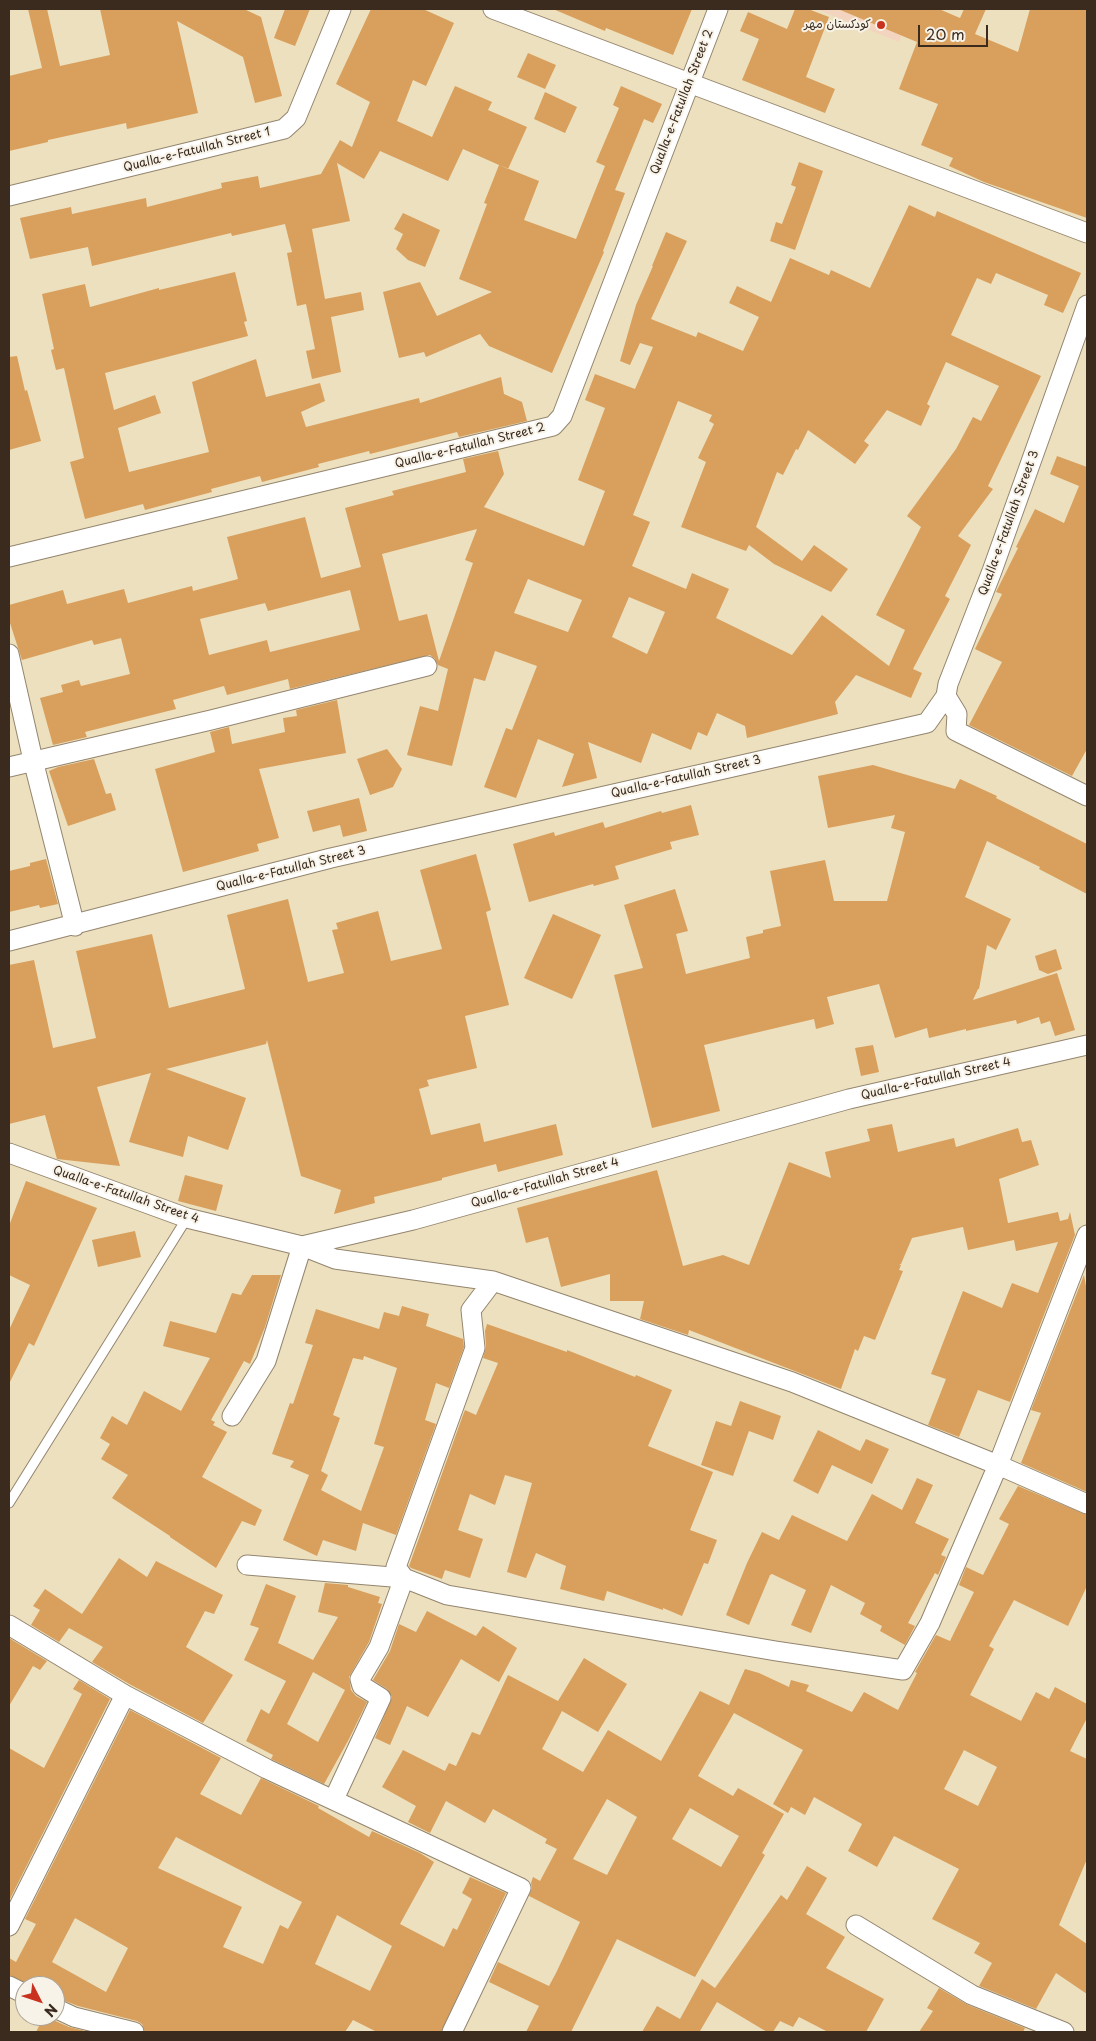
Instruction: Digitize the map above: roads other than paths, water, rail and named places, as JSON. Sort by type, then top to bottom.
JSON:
[{"type":"street","name":"Qualla-e-Fatullah Street 1","points":[[9,196],[284,129],[296,118],[341,9]]},
{"type":"street","points":[[493,9],[1087,233]]},
{"type":"street","name":"Qualla-e-Fatullah Street 2","points":[[9,557],[553,426],[562,416],[718,9]]},
{"type":"street","name":"Qualla-e-Fatullah Street 3","points":[[9,942],[331,858],[927,723],[946,696],[948,684],[992,571],[1087,305]]},
{"type":"street","points":[[9,654],[33,760],[75,926]]},
{"type":"street","points":[[9,767],[211,720],[427,666]]},
{"type":"street","points":[[946,696],[957,714],[956,731],[1087,796]]},
{"type":"street","name":"Qualla-e-Fatullah Street 4","points":[[9,1153],[187,1218],[302,1246],[414,1220],[848,1099],[1087,1045]]},
{"type":"street","points":[[247,1565],[404,1578],[447,1595],[776,1651],[903,1670],[930,1623],[998,1465],[1087,1235]]},
{"type":"street","points":[[232,1416],[266,1361],[302,1246],[335,1258],[493,1281],[792,1382],[998,1465],[1087,1504]]},
{"type":"street","points":[[404,1578],[396,1567],[474,1348],[471,1310],[493,1281]]},
{"type":"street","points":[[334,1799],[381,1698],[362,1686],[360,1679],[379,1647],[404,1578]]},
{"type":"street","points":[[9,1625],[125,1695],[268,1769],[521,1888],[452,2032]]},
{"type":"street","points":[[9,1926],[125,1695]]},
{"type":"street","points":[[856,1925],[972,1995],[1064,2032]]},
{"type":"street","points":[[65,2013],[74,2017],[134,2032]]},
{"type":"lane","points":[[9,1503],[187,1218]]},
{"type":"place","name":"کودکستان مهر","points":[[881,25]]}]
